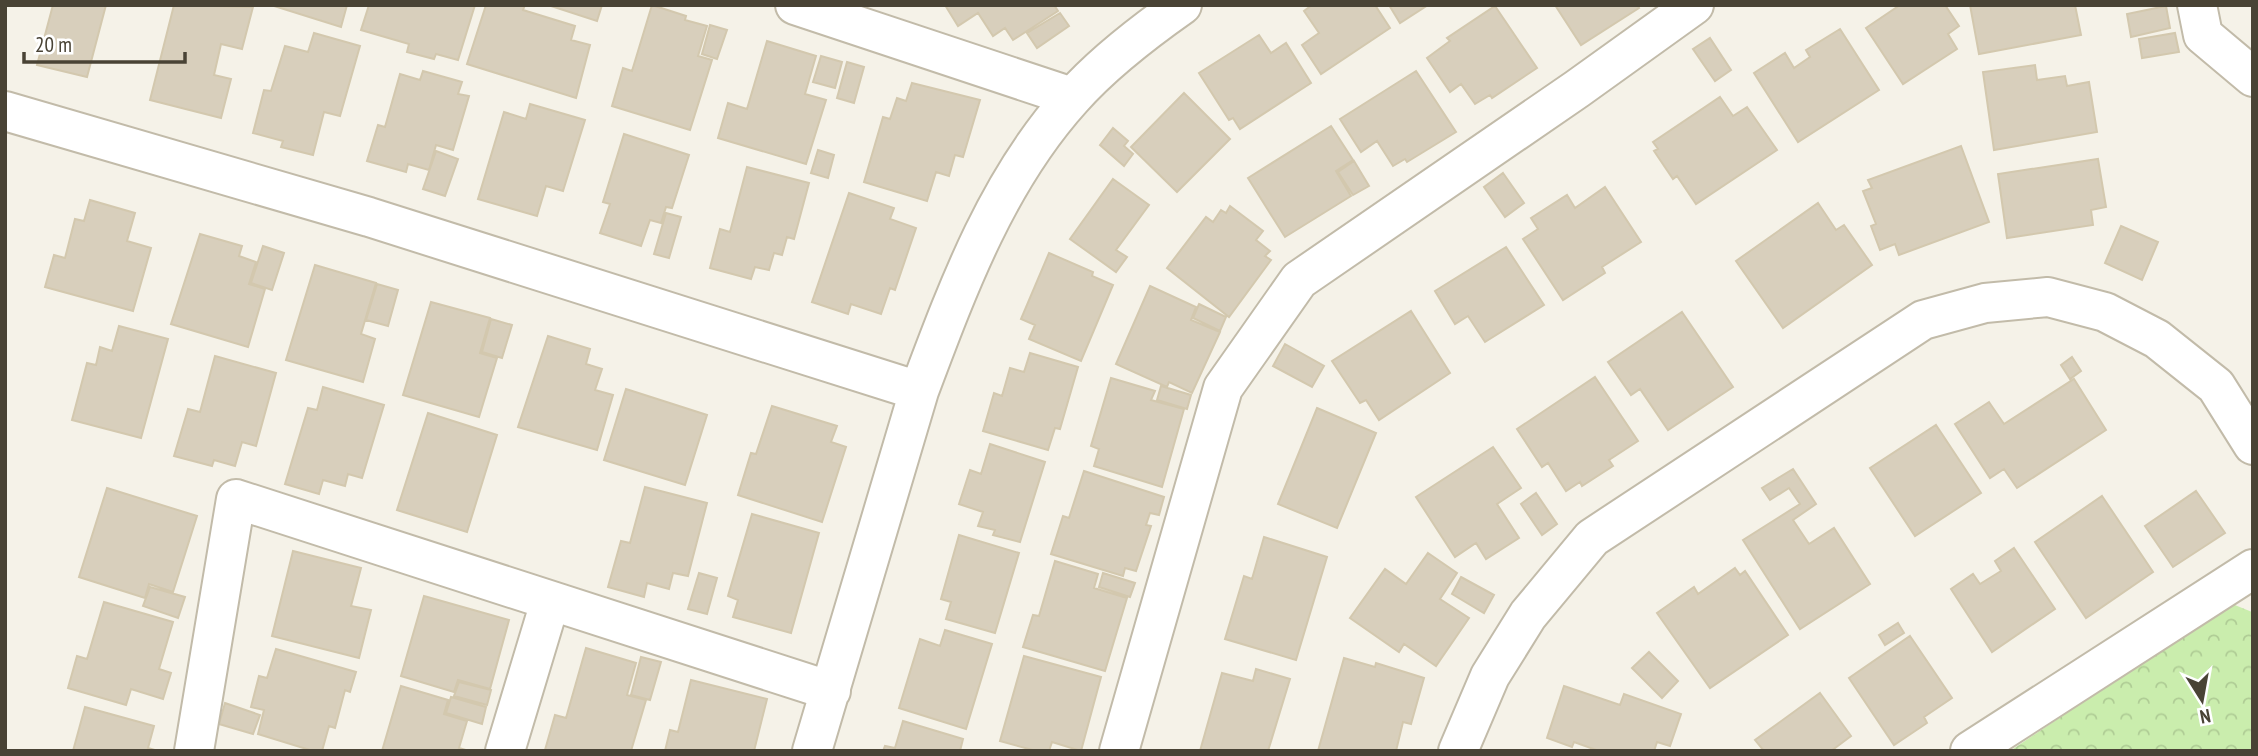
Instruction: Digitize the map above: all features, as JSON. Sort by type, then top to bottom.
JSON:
[{"type":"street","points":[[794,5],[1072,97]]},
{"type":"street","points":[[812,751],[919,391],[991,215],[1029,152],[1072,97],[1143,33],[1182,5]]},
{"type":"street","points":[[1118,751],[1223,388],[1299,280],[1694,5]]},
{"type":"street","points":[[2197,5],[2203,35],[2253,77]]},
{"type":"street","points":[[5,111],[369,217],[919,391]]},
{"type":"street","points":[[1458,751],[1490,676],[1515,635],[1528,615],[1592,538],[1923,320],[1985,303],[2048,297],[2105,312],[2157,339],[2216,386],[2253,445]]},
{"type":"street","points":[[194,751],[236,499],[831,691]]},
{"type":"street","points":[[1970,751],[2253,569]]},
{"type":"street","points":[[505,751],[550,602]]},
{"type":"green space","points":[[2230,603],[2252,612],[2253,751],[2010,751]]},
{"type":"building","points":[[53,5],[106,5],[87,77],[37,65]]},
{"type":"building","points":[[174,5],[253,7],[242,49],[221,44],[214,75],[231,79],[221,118],[150,100]]},
{"type":"building","points":[[271,5],[347,5],[341,27]]},
{"type":"building","points":[[369,5],[475,5],[458,60],[436,54],[434,59],[407,52],[409,44],[361,30]]},
{"type":"building","points":[[486,5],[525,5],[523,10],[575,26],[571,40],[590,45],[576,98],[467,64]]},
{"type":"building","points":[[548,5],[602,5],[597,21]]},
{"type":"building","points":[[652,5],[686,16],[685,20],[707,26],[698,56],[712,60],[690,130],[612,106],[623,68],[632,71]]},
{"type":"building","points":[[945,5],[1054,5],[1058,11],[1013,40],[1005,28],[993,36],[978,13],[958,26]]},
{"type":"building","points":[[1312,5],[1375,5],[1390,28],[1321,74],[1302,45],[1319,33],[1304,11]]},
{"type":"building","points":[[1389,5],[1428,5],[1400,23]]},
{"type":"building","points":[[1555,5],[1637,5],[1639,8],[1581,45]]},
{"type":"building","points":[[1900,5],[1945,5],[1959,26],[1948,34],[1957,49],[1903,84],[1866,28]]},
{"type":"building","points":[[1970,5],[2075,5],[2081,35],[1979,54]]},
{"type":"building","points":[[1495,6],[1537,68],[1492,98],[1490,95],[1475,104],[1461,84],[1450,92],[1427,58],[1450,41],[1447,38]]},
{"type":"building","points":[[2166,6],[2170,28],[2131,37],[2127,14]]},
{"type":"building","points":[[1060,13],[1069,26],[1037,48],[1027,33]]},
{"type":"building","points":[[710,25],[727,30],[717,59],[702,54]]},
{"type":"building","points":[[1840,29],[1879,90],[1798,142],[1754,73],[1785,53],[1794,68],[1810,57],[1806,50]]},
{"type":"building","points":[[314,33],[360,46],[340,116],[324,112],[313,155],[281,147],[283,141],[253,133],[264,90],[271,91],[285,46],[308,52]]},
{"type":"building","points":[[2175,33],[2179,52],[2142,58],[2139,39]]},
{"type":"building","points":[[1259,35],[1271,53],[1286,43],[1311,83],[1240,129],[1233,118],[1229,120],[1199,73]]},
{"type":"building","points":[[1710,38],[1731,70],[1715,81],[1693,49]]},
{"type":"building","points":[[767,41],[816,56],[805,94],[826,100],[806,164],[718,138],[728,103],[747,109]]},
{"type":"building","points":[[821,56],[842,62],[835,88],[813,82]]},
{"type":"building","points":[[847,62],[864,67],[854,103],[837,98]]},
{"type":"building","points":[[2035,65],[2037,80],[2065,76],[2067,86],[2089,82],[2097,132],[1994,150],[1983,72]]},
{"type":"building","points":[[423,71],[462,82],[458,94],[469,96],[453,150],[436,145],[429,170],[408,164],[406,172],[367,161],[378,125],[385,127],[400,74],[420,80]]},
{"type":"building","points":[[1416,71],[1456,132],[1407,162],[1405,159],[1393,166],[1377,141],[1361,152],[1340,119]]},
{"type":"building","points":[[912,83],[980,100],[963,157],[955,155],[949,176],[936,172],[927,201],[864,182],[883,117],[890,119],[897,98],[906,101]]},
{"type":"building","points":[[1184,93],[1230,139],[1177,192],[1131,147]]},
{"type":"building","points":[[1720,97],[1733,116],[1747,107],[1777,150],[1696,204],[1677,176],[1673,179],[1654,151],[1658,149],[1653,142]]},
{"type":"building","points":[[530,104],[585,120],[563,191],[546,186],[537,216],[478,199],[504,112],[526,119]]},
{"type":"building","points":[[1331,126],[1353,160],[1336,171],[1351,196],[1285,237],[1248,178]]},
{"type":"building","points":[[1113,128],[1128,141],[1124,146],[1133,154],[1124,166],[1100,145]]},
{"type":"building","points":[[624,134],[689,155],[672,208],[666,207],[661,223],[650,220],[641,246],[600,233],[610,204],[603,202]]},
{"type":"building","points":[[1961,146],[1989,222],[1899,255],[1895,244],[1880,250],[1871,226],[1876,224],[1863,191],[1872,188],[1868,180]]},
{"type":"building","points":[[818,150],[834,155],[828,178],[811,173]]},
{"type":"building","points":[[436,151],[458,159],[445,196],[423,189]]},
{"type":"building","points":[[2098,159],[2106,207],[2091,210],[2093,225],[2007,238],[1998,174]]},
{"type":"building","points":[[1354,161],[1369,186],[1353,195],[1338,172]]},
{"type":"building","points":[[747,167],[809,183],[794,239],[787,237],[782,255],[774,253],[769,270],[755,267],[751,279],[710,268],[720,229],[730,232]]},
{"type":"building","points":[[1503,173],[1524,203],[1505,217],[1484,187]]},
{"type":"building","points":[[1113,179],[1149,205],[1116,250],[1127,257],[1116,272],[1070,239]]},
{"type":"building","points":[[1605,187],[1641,242],[1602,267],[1605,273],[1563,300],[1523,239],[1538,229],[1531,218],[1567,195],[1575,208]]},
{"type":"building","points":[[849,193],[894,208],[890,219],[916,228],[895,290],[890,288],[881,314],[851,304],[848,314],[812,302]]},
{"type":"building","points":[[90,200],[135,213],[127,241],[151,248],[133,311],[45,287],[54,255],[65,258],[75,219],[84,221]]},
{"type":"building","points":[[1818,203],[1836,230],[1844,225],[1872,265],[1783,328],[1736,261]]},
{"type":"building","points":[[1230,206],[1263,231],[1256,240],[1270,251],[1265,256],[1271,260],[1229,317],[1167,268],[1206,217],[1213,222],[1221,210],[1226,213]]},
{"type":"building","points":[[666,213],[681,217],[669,258],[654,254]]},
{"type":"building","points":[[2121,226],[2158,242],[2142,280],[2105,263]]},
{"type":"building","points":[[200,234],[242,246],[239,256],[256,262],[249,284],[265,289],[248,347],[171,324]]},
{"type":"building","points":[[263,246],[284,253],[272,290],[251,283]]},
{"type":"building","points":[[1506,247],[1544,305],[1485,342],[1468,316],[1455,324],[1435,291]]},
{"type":"building","points":[[1049,253],[1093,272],[1092,276],[1113,285],[1081,361],[1029,339],[1035,325],[1021,319]]},
{"type":"building","points":[[315,265],[376,283],[361,334],[375,339],[363,382],[286,360]]},
{"type":"building","points":[[377,284],[398,290],[388,326],[366,320]]},
{"type":"building","points":[[1150,286],[1196,307],[1191,320],[1220,332],[1192,393],[1169,382],[1167,387],[1116,364]]},
{"type":"building","points":[[431,302],[490,318],[480,353],[497,358],[479,417],[403,395]]},
{"type":"building","points":[[1199,304],[1226,317],[1220,331],[1193,318]]},
{"type":"building","points":[[1411,311],[1450,373],[1379,420],[1366,400],[1360,403],[1332,361]]},
{"type":"building","points":[[1682,312],[1733,387],[1668,430],[1640,389],[1631,395],[1608,362]]},
{"type":"building","points":[[491,319],[512,325],[502,358],[482,352]]},
{"type":"building","points":[[119,326],[168,339],[141,438],[72,420],[87,363],[96,365],[100,347],[112,351]]},
{"type":"building","points":[[548,336],[590,349],[586,364],[602,369],[595,390],[613,395],[597,450],[518,427]]},
{"type":"building","points":[[1285,344],[1324,366],[1312,387],[1273,366]]},
{"type":"building","points":[[1030,353],[1078,367],[1060,429],[1055,428],[1048,450],[983,431],[994,393],[1002,396],[1010,368],[1024,372]]},
{"type":"building","points":[[215,356],[276,373],[256,446],[242,442],[235,466],[214,460],[212,466],[174,456],[188,409],[200,412]]},
{"type":"building","points":[[2072,357],[2081,371],[2070,379],[2061,365]]},
{"type":"building","points":[[1595,377],[1638,441],[1609,460],[1613,466],[1582,486],[1580,482],[1566,491],[1548,463],[1542,467],[1517,429]]},
{"type":"building","points":[[1111,378],[1155,391],[1151,400],[1184,409],[1162,487],[1094,466],[1099,449],[1091,446]]},
{"type":"building","points":[[2074,379],[2106,430],[2017,488],[2004,469],[1990,478],[1955,424],[1989,402],[2004,424]]},
{"type":"building","points":[[1161,386],[1191,395],[1187,409],[1157,400]]},
{"type":"building","points":[[323,387],[384,405],[362,478],[348,474],[345,486],[323,480],[319,494],[285,484],[308,408],[317,410]]},
{"type":"building","points":[[626,389],[707,415],[685,485],[604,460]]},
{"type":"building","points":[[772,406],[837,426],[831,442],[846,447],[822,522],[738,495],[751,453],[756,454]]},
{"type":"building","points":[[1317,408],[1376,433],[1337,528],[1278,504]]},
{"type":"building","points":[[428,413],[497,435],[467,532],[397,510]]},
{"type":"building","points":[[1936,425],[1981,493],[1915,536],[1870,468]]},
{"type":"building","points":[[990,444],[1045,462],[1020,542],[993,535],[995,530],[978,526],[983,512],[959,504],[970,470],[981,474]]},
{"type":"building","points":[[1493,447],[1521,488],[1497,504],[1519,538],[1486,559],[1476,543],[1455,557],[1416,497]]},
{"type":"building","points":[[1793,469],[1816,504],[1793,520],[1809,544],[1834,528],[1870,584],[1800,629],[1743,540],[1800,504],[1789,488],[1770,500],[1762,488]]},
{"type":"building","points":[[1084,471],[1164,497],[1159,515],[1150,513],[1146,525],[1151,526],[1136,571],[1125,568],[1123,576],[1051,554],[1063,516],[1069,518]]},
{"type":"building","points":[[645,487],[707,503],[688,576],[673,573],[669,589],[647,583],[644,597],[608,587],[621,541],[630,543]]},
{"type":"building","points":[[107,488],[197,516],[173,592],[149,584],[145,598],[79,577]]},
{"type":"building","points":[[2196,491],[2225,533],[2173,567],[2145,526]]},
{"type":"building","points":[[1536,493],[1557,524],[1542,535],[1521,504]]},
{"type":"building","points":[[2102,496],[2153,572],[2086,618],[2035,542]]},
{"type":"building","points":[[752,514],[819,533],[791,633],[733,617],[738,600],[728,596]]},
{"type":"building","points":[[959,535],[1019,553],[995,633],[946,619],[951,602],[941,599]]},
{"type":"building","points":[[1264,537],[1327,557],[1296,660],[1225,639],[1244,576],[1252,579]]},
{"type":"building","points":[[2014,548],[2055,609],[1992,652],[1951,589],[1973,574],[1980,584],[2001,571],[1995,561]]},
{"type":"building","points":[[293,551],[361,568],[351,606],[371,610],[359,658],[272,636]]},
{"type":"building","points":[[1428,553],[1457,573],[1440,599],[1469,618],[1436,666],[1404,644],[1399,652],[1350,618],[1385,569],[1406,584]]},
{"type":"building","points":[[1055,561],[1098,574],[1094,588],[1127,598],[1105,671],[1023,647],[1033,615],[1039,616]]},
{"type":"building","points":[[1735,568],[1740,575],[1745,571],[1788,635],[1710,688],[1657,613],[1694,587],[1698,594]]},
{"type":"building","points":[[699,573],[717,578],[707,614],[688,609]]},
{"type":"building","points":[[1103,573],[1135,583],[1130,597],[1099,587]]},
{"type":"building","points":[[1461,577],[1494,595],[1484,613],[1452,594]]},
{"type":"building","points":[[150,587],[185,597],[178,618],[143,606]]},
{"type":"building","points":[[424,596],[509,620],[490,689],[458,680],[454,692],[401,676]]},
{"type":"building","points":[[104,602],[173,622],[159,669],[171,673],[163,699],[131,689],[126,705],[68,688],[77,656],[87,659]]},
{"type":"building","points":[[1898,623],[1904,633],[1885,645],[1879,635]]},
{"type":"building","points":[[945,630],[992,644],[966,729],[899,708],[920,639],[940,646]]},
{"type":"building","points":[[1910,636],[1952,698],[1924,717],[1927,723],[1894,745],[1849,678]]},
{"type":"building","points":[[586,648],[636,663],[627,695],[646,700],[631,751],[545,750],[555,715],[566,718]]},
{"type":"building","points":[[276,649],[356,672],[350,692],[345,690],[335,728],[329,726],[322,751],[313,751],[258,734],[264,710],[251,707],[259,676],[267,678]]},
{"type":"building","points":[[1649,652],[1678,681],[1662,698],[1632,668]]},
{"type":"building","points":[[1024,656],[1101,677],[1081,751],[1052,742],[1049,751],[1036,751],[1000,741]]},
{"type":"building","points":[[641,657],[661,662],[650,700],[631,695]]},
{"type":"building","points":[[1344,658],[1375,667],[1376,663],[1424,678],[1411,724],[1403,722],[1396,751],[1318,751]]},
{"type":"building","points":[[1256,669],[1290,679],[1268,751],[1200,751],[1222,673],[1253,681]]},
{"type":"building","points":[[691,680],[767,699],[754,751],[665,751],[670,730],[678,732]]},
{"type":"building","points":[[459,682],[491,690],[487,705],[454,696]]},
{"type":"building","points":[[401,686],[448,700],[444,714],[467,721],[459,748],[469,751],[382,751]]},
{"type":"building","points":[[1564,686],[1620,705],[1624,694],[1681,714],[1670,746],[1657,742],[1654,751],[1599,751],[1574,742],[1572,747],[1547,738]]},
{"type":"building","points":[[1820,693],[1851,736],[1831,751],[1764,751],[1755,740]]},
{"type":"building","points":[[451,697],[486,707],[482,724],[446,713]]},
{"type":"building","points":[[225,703],[260,715],[253,734],[219,724]]},
{"type":"building","points":[[85,707],[154,726],[148,748],[158,751],[73,751]]},
{"type":"building","points":[[903,721],[963,739],[960,751],[883,751],[885,746],[895,748]]}]
